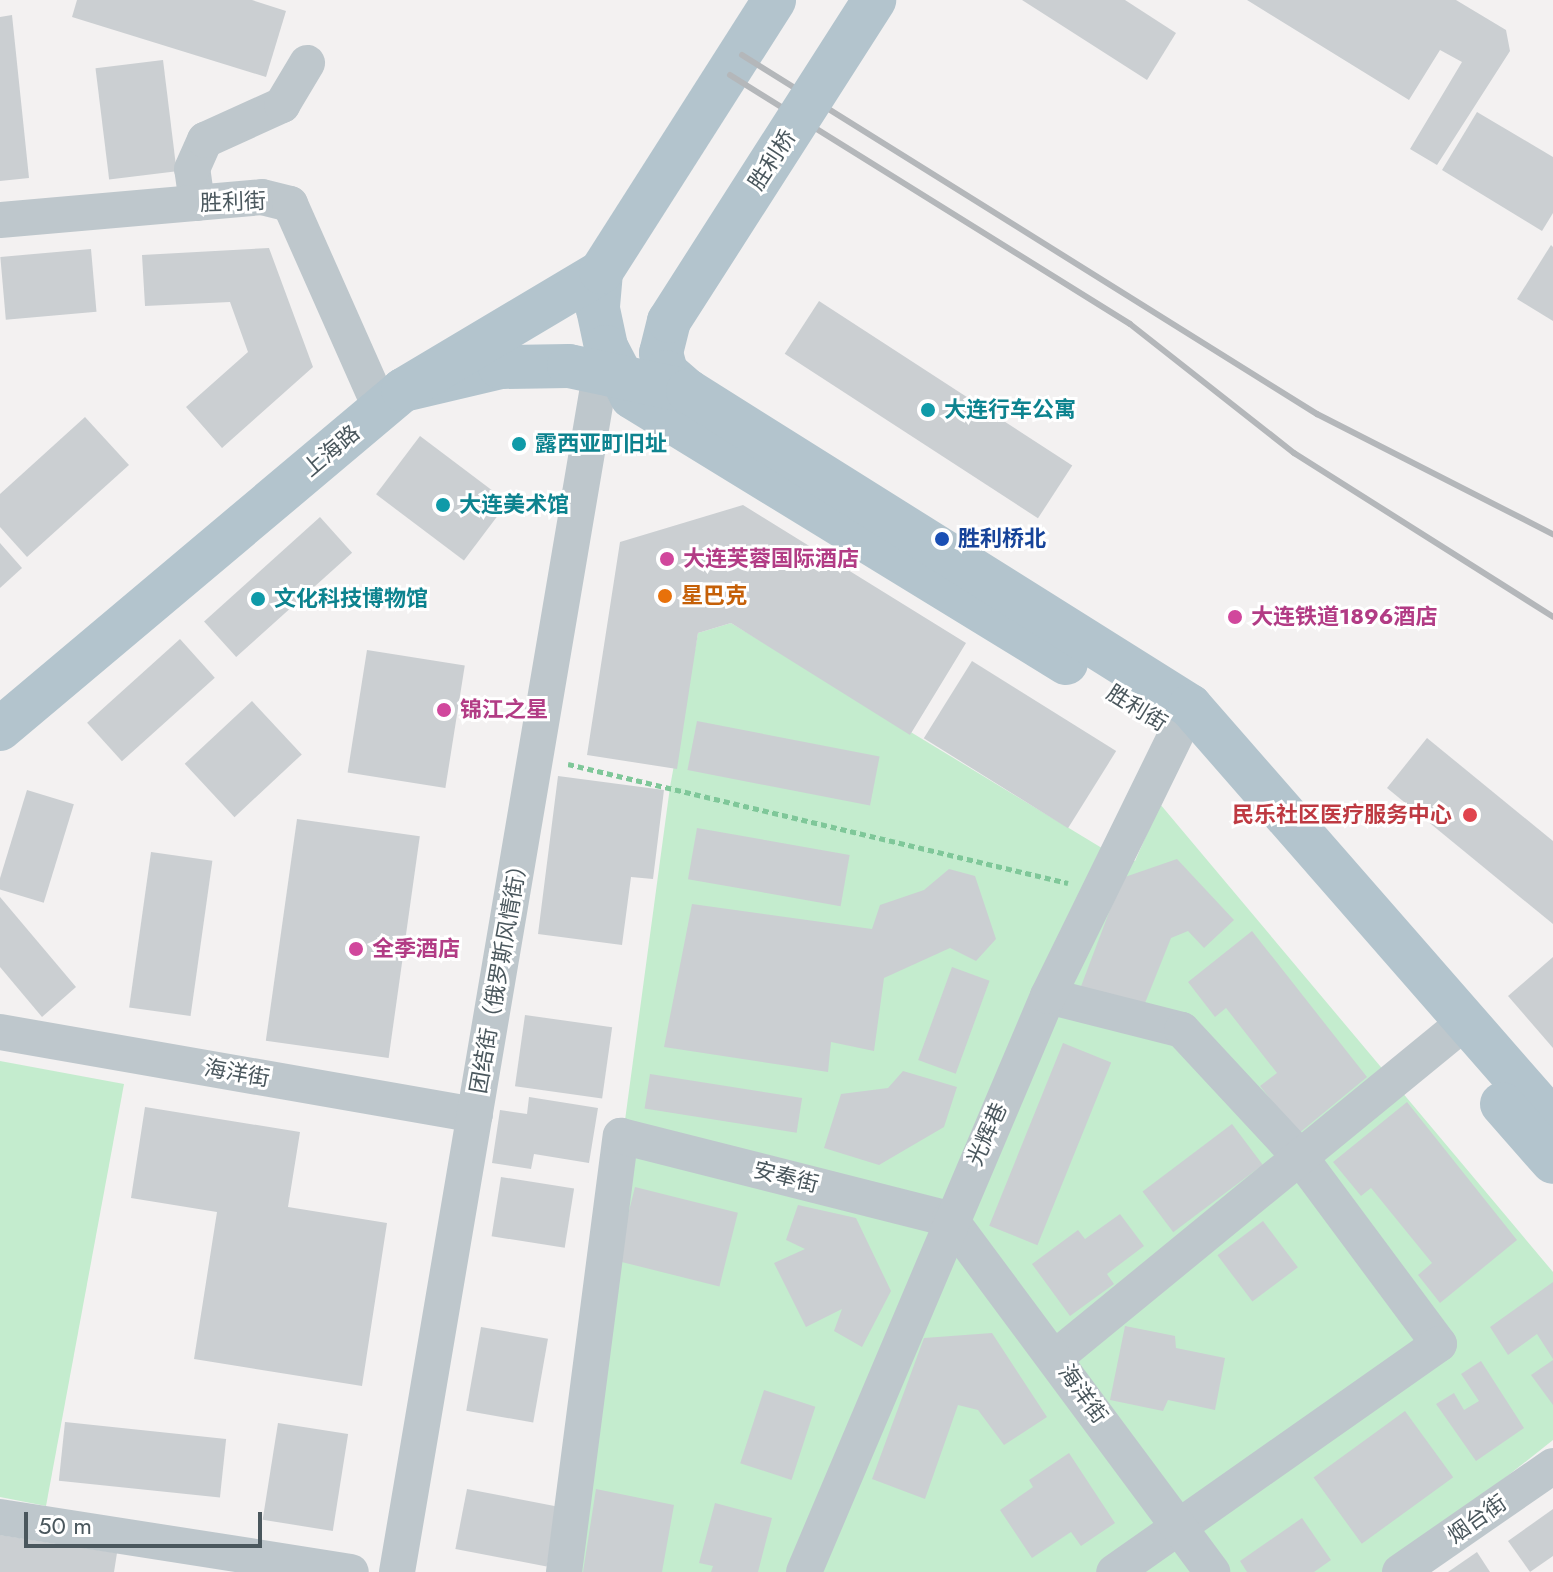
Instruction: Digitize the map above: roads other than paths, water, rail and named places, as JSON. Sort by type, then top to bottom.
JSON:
[{"type":"main road","points":[[392,400],[500,367],[569,366],[610,376],[598,309],[601,272],[774,0]]},
{"type":"main road","name":"胜利桥","points":[[688,391],[666,372],[661,353],[669,321],[874,0]]},
{"type":"main road","name":"上海路","points":[[4,718],[392,400],[601,272]]},
{"type":"main road","name":"胜利街","points":[[610,376],[688,391],[1183,719],[1455,1030],[1553,1162]]},
{"type":"main road","name":"胜利街","points":[[610,376],[632,397],[1183,719]]},
{"type":"main road","name":"胜利街","points":[[1455,1030],[1553,1121]]},
{"type":"street","points":[[197,203],[192,169],[205,140],[282,105],[307,63]]},
{"type":"street","name":"胜利街","points":[[0,220],[262,197],[290,204],[392,400]]},
{"type":"street","name":"团结街（俄罗斯风情街）","points":[[397,1572],[536,756],[610,376]]},
{"type":"street","name":"光辉巷","points":[[804,1572],[950,1219],[1048,996],[1183,719]]},
{"type":"street","points":[[1048,996],[1182,1030],[1300,1157],[1439,1344],[1114,1572]]},
{"type":"street","points":[[1056,1357],[1455,1030]]},
{"type":"street","name":"海洋街","points":[[0,1032],[475,1115]]},
{"type":"street","name":"安奉街","points":[[564,1572],[621,1136],[950,1219]]},
{"type":"street","name":"海洋街","points":[[950,1219],[1056,1357],[1212,1572]]},
{"type":"street","name":"烟台街","points":[[1400,1572],[1553,1466]]},
{"type":"street","points":[[0,1517],[351,1572]]},
{"type":"railway","points":[[742,55],[1317,414],[1553,534]]},
{"type":"railway","points":[[730,75],[1130,324],[1294,453],[1553,617]]},
{"type":"place","name":"大连行车公寓","points":[[928,410]]},
{"type":"place","name":"露西亚町旧址","points":[[519,444]]},
{"type":"place","name":"大连美术馆","points":[[443,505]]},
{"type":"place","name":"胜利桥北","points":[[942,539]]},
{"type":"place","name":"大连芙蓉国际酒店","points":[[667,559]]},
{"type":"place","name":"星巴克","points":[[665,596]]},
{"type":"place","name":"文化科技博物馆","points":[[258,599]]},
{"type":"place","name":"大连铁道1896酒店","points":[[1235,617]]},
{"type":"place","name":"锦江之星","points":[[444,710]]},
{"type":"place","name":"民乐社区医疗服务中心","points":[[1470,815]]},
{"type":"place","name":"全季酒店","points":[[356,949]]}]
